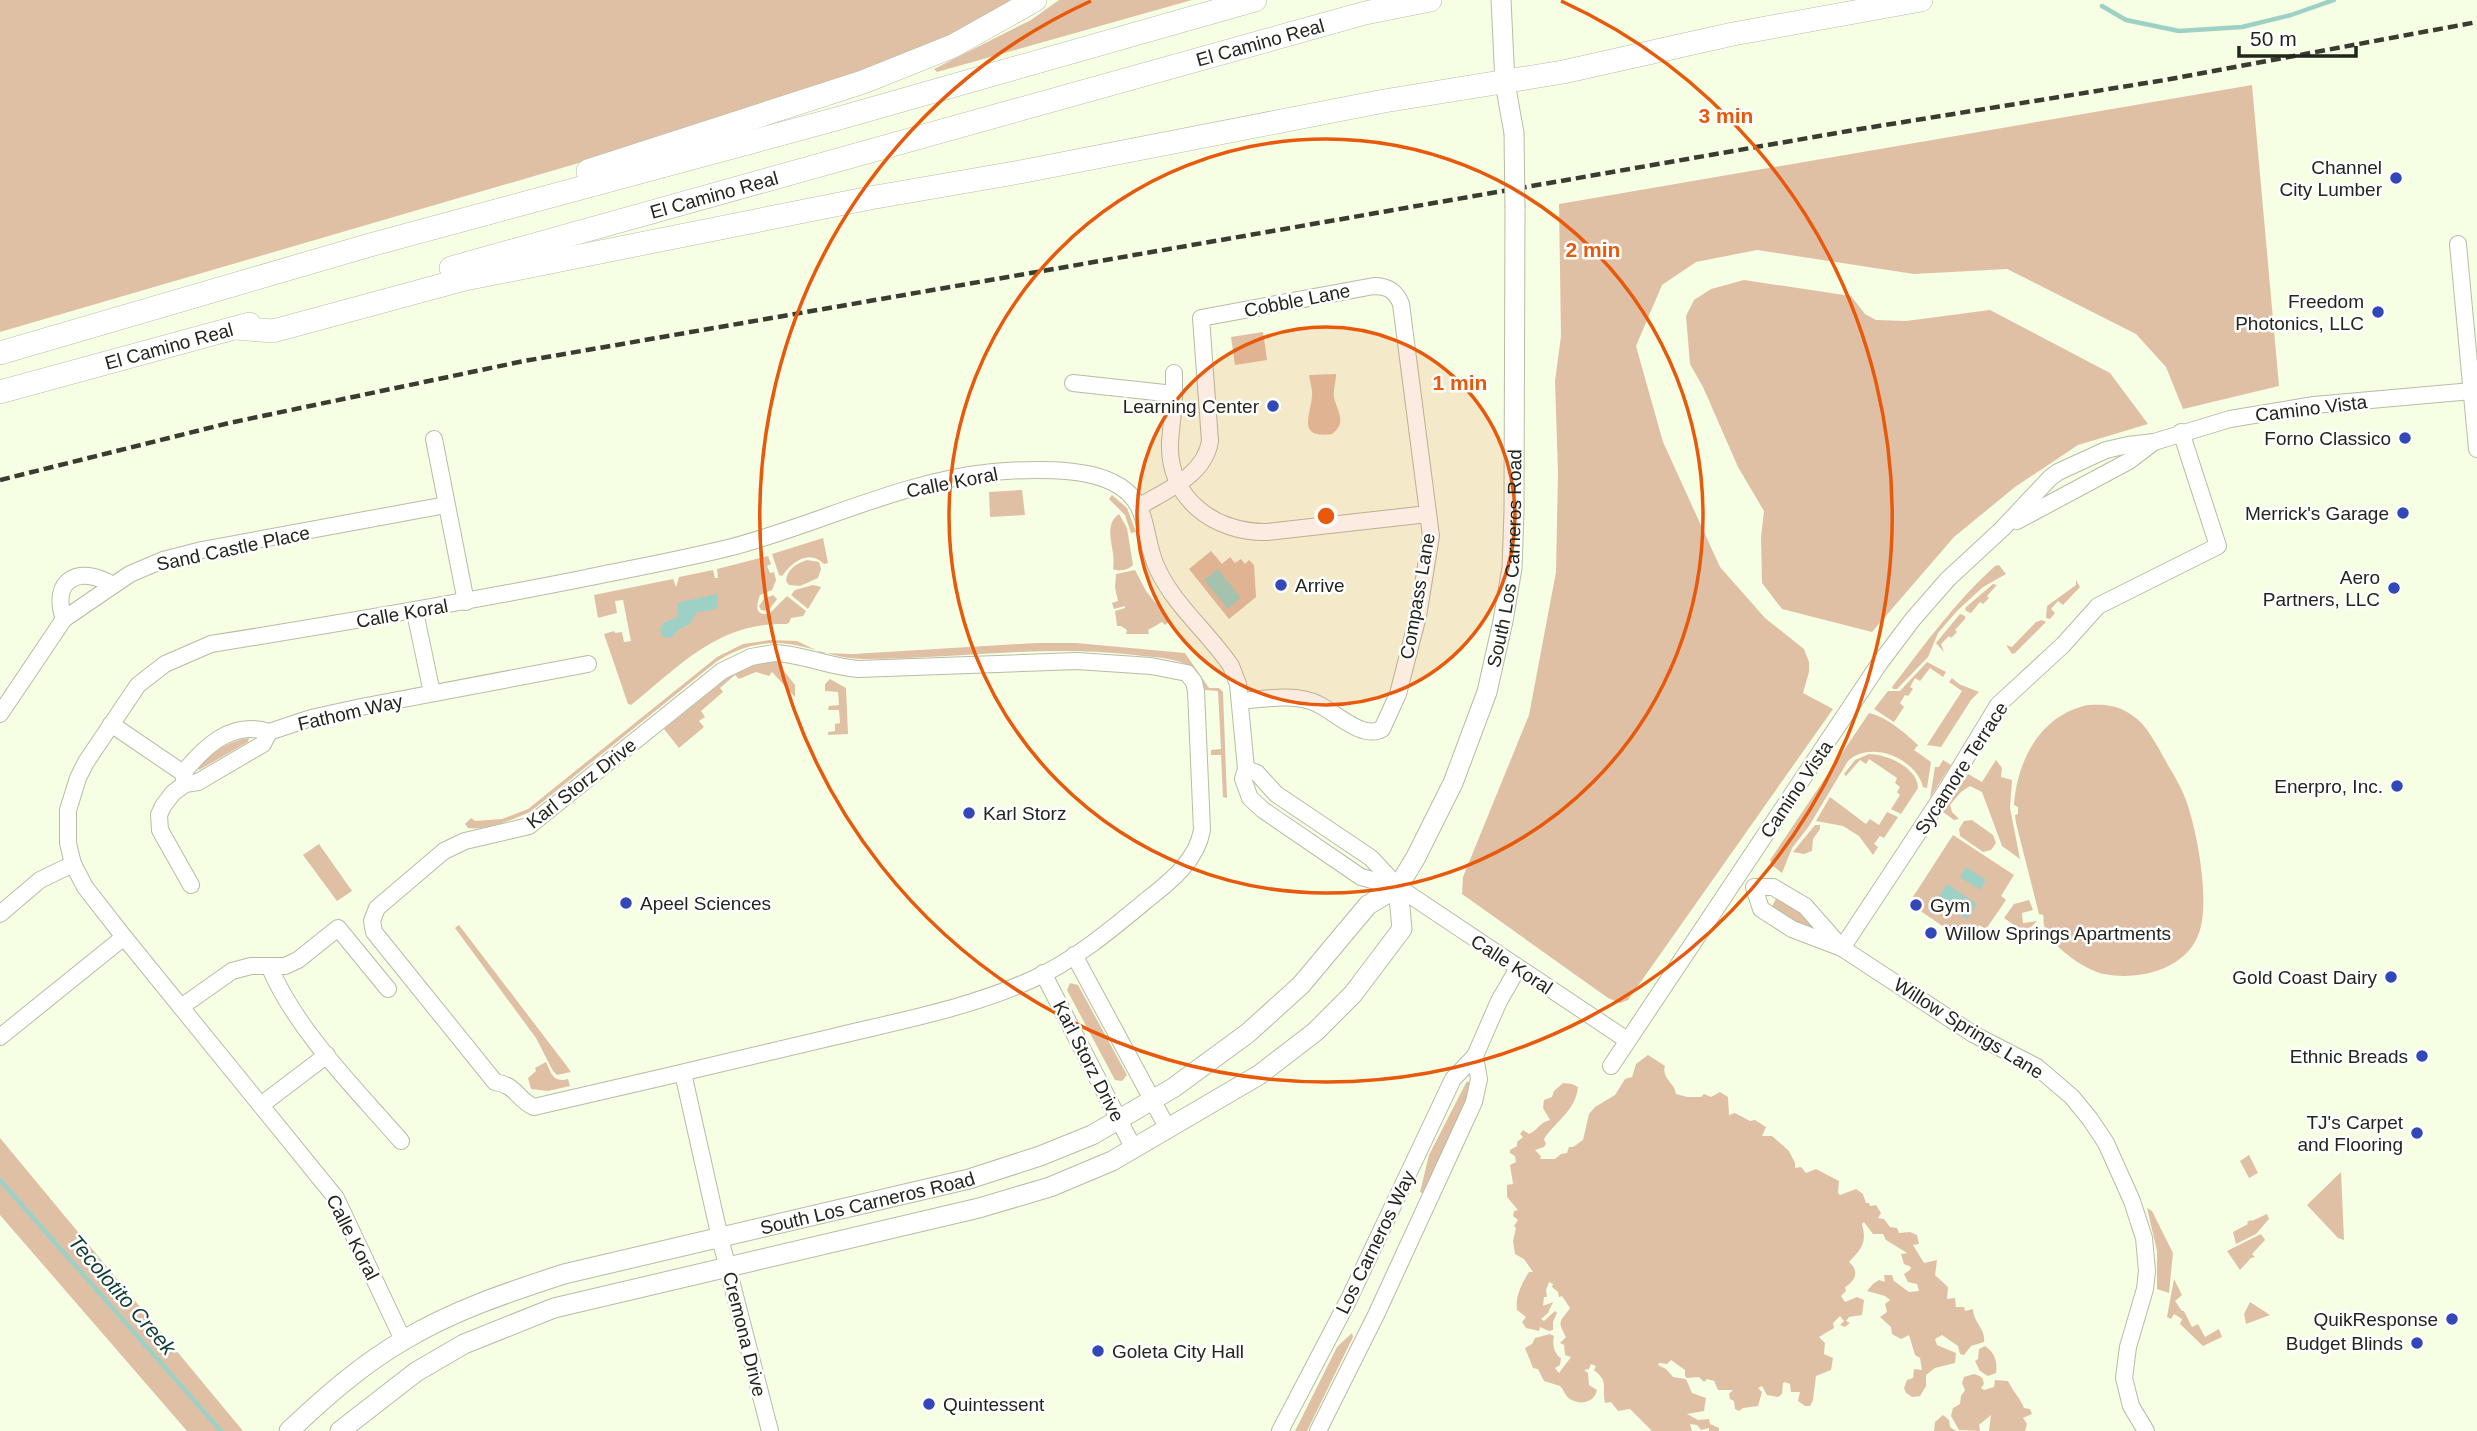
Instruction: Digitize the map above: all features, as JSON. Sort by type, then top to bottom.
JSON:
[{"type":"highway","points":[[370,245],[620,160],[863,82],[953,46],[1035,0]]},
{"type":"highway","name":"El Camino Real","points":[[0,352],[370,245],[836,119],[1255,0]]},
{"type":"highway","name":"El Camino Real","points":[[0,392],[1095,86],[1365,13],[1430,0]]},
{"type":"highway","points":[[236,328],[273,331],[465,279],[870,198],[1384,101],[1477,85],[1505,83],[1733,34],[1921,0]]},
{"type":"main road","name":"South Los Carneros Road","points":[[289,1431],[359,1370],[403,1340],[451,1315],[540,1282],[969,1179],[1040,1156],[1092,1135],[1153,1101],[1248,1033],[1301,985],[1368,905],[1398,887],[1453,783],[1487,692],[1512,569],[1514,132],[1505,83],[1501,0]]},
{"type":"main road","name":"South Los Carneros Road","points":[[340,1431],[416,1372],[464,1344],[513,1323],[574,1303],[1002,1201],[1050,1187],[1134,1149],[1259,1075],[1315,1032],[1353,994],[1402,929],[1398,887]]},
{"type":"street","points":[[2458,244],[2477,449]]},
{"type":"street","name":"Cobble Lane","points":[[1177,484],[1196,470],[1208,454],[1210,441],[1201,318],[1374,286],[1384,286],[1392,290]]},
{"type":"street","name":"Compass Lane","points":[[1240,701],[1282,698],[1304,700],[1325,708],[1362,731],[1378,732],[1385,726],[1398,694],[1418,616],[1430,544],[1401,304],[1392,290]]},
{"type":"street","points":[[1174,373],[1174,418],[1170,444],[1177,484],[1188,500],[1209,518],[1249,533],[1428,514]]},
{"type":"street","points":[[1073,383],[1174,394]]},
{"type":"street","name":"Camino Vista","points":[[2002,529],[2129,461],[2154,442],[2180,432],[2230,419],[2293,408],[2472,391]]},
{"type":"street","name":"Sycamore Terrace","points":[[1842,948],[1947,789],[1998,705],[2063,645],[2098,606],[2218,546],[2180,432]]},
{"type":"street","points":[[434,439],[466,602]]},
{"type":"street","name":"Camino Vista","points":[[1611,1066],[1879,664],[1913,619],[1948,579],[2058,472],[2106,450],[2128,444],[2154,442]]},
{"type":"street","name":"Calle Koral","points":[[403,1340],[337,1198],[124,937],[85,887],[73,864],[68,843],[68,810],[82,770],[138,685],[165,664],[211,644],[415,612],[734,546],[893,493],[938,482],[992,472],[1055,471],[1098,477],[1119,485],[1139,506],[1158,572],[1231,666],[1238,684],[1246,769],[1243,779],[1250,798],[1263,810],[1361,877],[1398,887],[1627,1040]]},
{"type":"street","points":[[1139,506],[1177,484]]},
{"type":"street","name":"Sand Castle Place","points":[[0,715],[64,619],[111,584],[130,574],[163,560],[202,550],[446,505]]},
{"type":"street","points":[[64,619],[60,600],[67,581],[75,577],[91,576],[111,584]]},
{"type":"street","points":[[415,612],[432,693]]},
{"type":"street","name":"Karl Storz Drive","points":[[791,653],[836,667],[858,669],[1077,661],[1151,666],[1187,673],[1194,682],[1196,691],[1202,831],[1200,843],[1194,855],[1169,883],[1101,938],[1043,973],[984,998],[534,1107],[525,1103],[508,1084],[495,1082],[373,932],[372,921],[377,908],[444,851],[465,841],[529,827],[722,671],[751,657],[791,653]]},
{"type":"street","name":"Fathom Way","points":[[191,885],[158,822],[163,806],[201,751],[223,736],[255,728],[269,732],[311,718],[589,664]]},
{"type":"street","points":[[111,724],[184,778]]},
{"type":"street","name":"Fathom Way","points":[[184,778],[198,782],[263,744],[269,732]]},
{"type":"street","points":[[0,914],[40,880],[73,864]]},
{"type":"street","name":"Willow Springs Lane","points":[[1738,876],[1754,887],[1773,887],[1805,906],[1842,948]]},
{"type":"street","name":"Willow Springs Lane","points":[[1754,887],[1761,909],[1792,929],[1842,948],[1973,1034],[2037,1067],[2072,1097],[2106,1143],[2136,1210],[2144,1238],[2147,1271],[2145,1289],[2128,1347],[2124,1378],[2131,1406],[2146,1431]]},
{"type":"street","points":[[181,1006],[232,971],[251,967],[285,967],[338,928],[388,989]]},
{"type":"street","points":[[0,1037],[124,937]]},
{"type":"street","name":"Karl Storz Drive","points":[[1074,955],[1168,1129]]},
{"type":"street","points":[[270,968],[280,990],[327,1055],[401,1141]]},
{"type":"street","name":"Los Carneros Way","points":[[1280,1431],[1348,1301],[1453,1079],[1475,1056],[1499,1001],[1518,968]]},
{"type":"street","name":"Karl Storz Drive","points":[[1043,973],[1134,1149]]},
{"type":"street","points":[[261,1105],[327,1055]]},
{"type":"street","name":"Los Carneros Way","points":[[1318,1431],[1376,1315],[1474,1102],[1479,1079],[1475,1056]]},
{"type":"street","name":"Cremona Drive","points":[[683,1073],[720,1238],[770,1431]]},
{"type":"street","points":[[1348,1301],[1376,1315]]},
{"type":"shaded area","points":[[0,0],[1015,0],[972,27],[857,77],[630,148],[0,332]]},
{"type":"shaded area","points":[[1059,0],[1192,0],[937,72],[934,69],[1031,20]]},
{"type":"shaded area","points":[[2252,85],[2279,386],[2183,409],[2166,367],[2136,334],[2007,269],[1914,274],[1757,250],[1696,262],[1662,285],[1636,346],[1663,442],[1720,567],[1765,618],[1804,649],[1809,662],[1809,672],[1803,693],[1833,709],[1628,1000],[1620,1003],[1608,998],[1462,894],[1463,877],[1529,715],[1556,572],[1558,473],[1555,381],[1561,336],[1559,204]]},
{"type":"shaded area","points":[[1744,280],[1851,296],[1865,314],[1876,320],[1906,321],[1990,310],[2110,373],[2148,424],[2078,445],[2015,487],[1954,537],[1872,632],[1782,609],[1762,583],[1761,537],[1764,511],[1738,467],[1690,364],[1686,316],[1694,300],[1711,289]]},
{"type":"shaded area","points":[[1263,332],[1267,360],[1235,365],[1231,337]]},
{"type":"shaded area","points":[[1336,374],[1334,398],[1340,417],[1339,426],[1332,434],[1314,433],[1308,424],[1312,394],[1309,375]]},
{"type":"shaded area","points":[[1022,490],[1025,515],[990,517],[989,492]]},
{"type":"shaded area","points":[[1112,495],[1127,508],[1136,532],[1131,533],[1125,515],[1109,499]]},
{"type":"shaded area","points":[[1119,514],[1127,528],[1133,565],[1120,570],[1113,569],[1110,532],[1114,519]]},
{"type":"shaded area","points":[[823,538],[828,563],[824,564],[813,558],[801,559],[782,576],[779,575],[772,554]]},
{"type":"shaded area","points":[[1211,551],[1222,564],[1230,557],[1235,563],[1241,559],[1245,564],[1249,560],[1254,565],[1256,597],[1229,619],[1189,569]]},
{"type":"shaded area","points":[[768,556],[771,564],[767,566],[770,573],[774,572],[776,580],[772,590],[760,595],[758,611],[769,614],[787,596],[806,611],[803,616],[791,618],[786,624],[762,625],[720,638],[701,649],[631,705],[628,704],[604,634],[622,632],[624,642],[631,641],[623,600],[615,601],[617,613],[598,618],[594,595],[673,579],[676,587],[679,577],[713,570],[715,578],[718,578],[717,569]]},
{"type":"shaded area","points":[[807,560],[819,562],[821,569],[818,578],[800,586],[789,585],[786,581],[790,570]]},
{"type":"shaded area","points":[[1999,565],[2006,574],[1983,587],[1957,611],[1938,633],[1928,657],[1897,689],[1893,689],[1954,609],[1980,580]]},
{"type":"shaded area","points":[[1135,570],[1146,591],[1170,621],[1165,625],[1162,622],[1148,630],[1149,634],[1126,634],[1127,630],[1117,626],[1115,611],[1125,606],[1114,609],[1112,603],[1118,601],[1116,574]]},
{"type":"shaded area","points":[[2076,580],[2080,587],[2063,605],[2058,601],[2051,609],[2055,613],[2050,619],[2046,618],[2047,606],[2076,585]]},
{"type":"shaded area","points":[[1993,584],[1997,585],[1983,604],[1980,602],[1971,613],[1966,611],[1965,608]]},
{"type":"shaded area","points":[[813,585],[821,587],[808,609],[791,595],[795,590]]},
{"type":"shaded area","points":[[773,595],[777,599],[768,611],[761,610],[759,606],[764,599]]},
{"type":"shaded area","points":[[1960,614],[1965,616],[1965,619],[1955,630],[1957,632],[1941,644],[1944,652],[1936,643]]},
{"type":"shaded area","points":[[2036,622],[2046,622],[2012,654],[2006,645],[2012,647]]},
{"type":"shaded area","points":[[770,640],[797,641],[816,650],[768,643],[730,654],[716,662],[530,812],[483,828],[468,828],[465,824],[471,818],[475,821],[502,819],[528,809],[717,657],[743,644]]},
{"type":"shaded area","points":[[1076,643],[1185,653],[1209,688],[1219,688],[1223,692],[1227,798],[1223,797],[1221,755],[1211,755],[1211,750],[1221,749],[1218,691],[1205,690],[1196,672],[1183,663],[1135,655],[1067,651],[864,659],[827,653]]},
{"type":"shaded area","points":[[776,661],[795,685],[795,697],[772,672],[769,676],[756,672],[739,679],[735,675],[720,688],[723,692],[701,711],[705,717],[699,721],[704,727],[679,748],[664,729],[736,671]]},
{"type":"shaded area","points":[[1927,662],[1946,672],[1943,677],[1930,668],[1920,681],[1915,678],[1910,687],[1913,689],[1900,703],[1904,707],[1894,722],[1874,709],[1888,691],[1900,691]]},
{"type":"shaded area","points":[[1952,678],[1959,684],[1979,692],[1941,747],[1927,745],[1962,691],[1949,682]]},
{"type":"shaded area","points":[[830,679],[846,688],[848,734],[828,735],[828,732],[835,731],[835,724],[840,723],[839,710],[828,710],[829,706],[839,705],[838,692],[825,691],[825,684]]},
{"type":"shaded area","points":[[2088,705],[2117,707],[2128,712],[2145,727],[2182,791],[2195,835],[2203,888],[2199,933],[2193,946],[2183,956],[2172,964],[2146,974],[2117,976],[2096,972],[2068,956],[2052,940],[2044,925],[2043,915],[2039,914],[2016,823],[2016,788],[2020,772],[2034,742],[2044,729],[2057,719],[2071,710]]},
{"type":"shaded area","points":[[1869,713],[1889,722],[1918,745],[1914,750],[1931,762],[1927,788],[1923,787],[1919,777],[1902,760],[1880,752],[1857,755],[1848,761],[1809,826],[1792,848],[1782,873],[1770,860]]},
{"type":"shaded area","points":[[249,738],[248,742],[199,770],[203,762],[221,748]]},
{"type":"shaded area","points":[[1869,754],[1892,759],[1907,768],[1917,781],[1918,788],[1901,814],[1891,809],[1900,795],[1897,792],[1900,787],[1895,783],[1897,778],[1869,759],[1866,764],[1860,760],[1846,776],[1844,774],[1855,760]]},
{"type":"shaded area","points":[[1943,760],[1951,765],[1930,798],[1935,767],[1939,767]]},
{"type":"shaded area","points":[[1996,760],[2002,768],[2001,777],[2012,780],[2010,808],[2020,859],[2002,846],[1982,792],[1970,786],[1961,792],[1950,805],[1952,812],[1959,819],[1954,820],[1943,812],[1968,774],[1982,782]]},
{"type":"shaded area","points":[[1830,797],[1866,824],[1870,819],[1879,825],[1887,812],[1898,817],[1884,838],[1880,836],[1874,844],[1878,847],[1873,855],[1859,836],[1843,826],[1816,821]]},
{"type":"shaded area","points":[[1972,820],[1993,835],[1996,843],[1991,850],[1983,852],[1960,836],[1959,829],[1964,821]]},
{"type":"shaded area","points":[[1815,825],[1820,825],[1820,829],[1813,839],[1812,851],[1804,854],[1793,852]]},
{"type":"shaded area","points":[[1953,835],[2014,875],[2001,896],[2006,900],[1986,929],[1979,925],[1967,943],[1909,903]]},
{"type":"shaded area","points":[[319,844],[352,891],[337,901],[303,855]]},
{"type":"shaded area","points":[[1777,897],[1817,925],[1815,931],[1792,922],[1771,908]]},
{"type":"shaded area","points":[[2029,900],[2033,910],[2022,913],[2023,923],[2037,921],[2023,935],[2004,918],[2014,904]]},
{"type":"shaded area","points":[[459,925],[571,1072],[557,1075],[553,1071],[536,1038],[455,928]]},
{"type":"shaded area","points":[[1070,983],[1078,985],[1127,1075],[1122,1081],[1115,1080],[1067,990]]},
{"type":"shaded area","points":[[1648,1055],[1665,1066],[1666,1077],[1676,1094],[1701,1097],[1704,1094],[1711,1097],[1720,1092],[1728,1097],[1729,1115],[1735,1113],[1766,1127],[1762,1136],[1772,1136],[1789,1151],[1795,1168],[1801,1167],[1806,1173],[1816,1169],[1839,1181],[1840,1195],[1856,1189],[1863,1194],[1866,1203],[1870,1206],[1876,1205],[1881,1213],[1878,1218],[1884,1219],[1890,1227],[1897,1228],[1899,1233],[1910,1232],[1917,1235],[1919,1244],[1913,1245],[1924,1263],[1937,1260],[1935,1275],[1948,1287],[1947,1299],[1955,1298],[1956,1307],[1964,1307],[1965,1311],[1973,1309],[1984,1342],[1971,1346],[1964,1355],[1960,1354],[1958,1346],[1942,1335],[1935,1339],[1937,1345],[1956,1353],[1955,1363],[1935,1368],[1926,1375],[1926,1386],[1920,1396],[1912,1397],[1906,1393],[1904,1388],[1907,1380],[1913,1378],[1914,1369],[1922,1370],[1920,1358],[1915,1355],[1909,1335],[1901,1339],[1892,1334],[1891,1327],[1880,1317],[1887,1312],[1885,1304],[1890,1300],[1867,1291],[1879,1280],[1885,1282],[1884,1275],[1892,1275],[1894,1281],[1909,1292],[1919,1291],[1917,1284],[1908,1282],[1904,1274],[1911,1267],[1904,1264],[1901,1254],[1907,1253],[1886,1240],[1883,1234],[1873,1234],[1864,1222],[1862,1245],[1849,1262],[1855,1276],[1841,1296],[1845,1302],[1857,1297],[1864,1300],[1862,1315],[1849,1317],[1846,1321],[1850,1323],[1845,1327],[1840,1325],[1844,1321],[1840,1316],[1833,1323],[1834,1328],[1819,1337],[1825,1343],[1824,1354],[1833,1358],[1831,1370],[1816,1376],[1810,1406],[1798,1401],[1800,1392],[1791,1392],[1790,1384],[1785,1382],[1782,1394],[1778,1397],[1767,1395],[1762,1386],[1758,1388],[1762,1392],[1758,1406],[1739,1411],[1730,1399],[1729,1394],[1733,1390],[1718,1390],[1714,1381],[1707,1379],[1704,1382],[1699,1377],[1687,1378],[1685,1370],[1671,1360],[1667,1364],[1658,1365],[1673,1377],[1686,1379],[1692,1393],[1706,1398],[1704,1411],[1687,1414],[1698,1420],[1709,1419],[1710,1424],[1719,1428],[1719,1431],[1709,1431],[1709,1428],[1701,1430],[1697,1425],[1690,1424],[1692,1431],[1652,1431],[1630,1409],[1618,1411],[1611,1402],[1605,1403],[1603,1382],[1594,1370],[1596,1366],[1591,1364],[1589,1369],[1584,1370],[1588,1373],[1589,1385],[1597,1390],[1587,1402],[1574,1401],[1560,1386],[1544,1381],[1538,1369],[1533,1368],[1525,1348],[1532,1344],[1535,1338],[1550,1334],[1554,1336],[1554,1348],[1561,1358],[1560,1365],[1555,1368],[1559,1373],[1571,1357],[1565,1355],[1564,1345],[1560,1343],[1566,1337],[1561,1321],[1570,1308],[1549,1282],[1543,1306],[1553,1302],[1548,1313],[1541,1319],[1544,1321],[1555,1311],[1557,1313],[1553,1330],[1526,1328],[1522,1322],[1526,1317],[1517,1310],[1522,1285],[1529,1272],[1533,1272],[1524,1259],[1515,1254],[1514,1226],[1518,1220],[1513,1216],[1514,1211],[1518,1210],[1507,1197],[1507,1185],[1513,1184],[1510,1165],[1516,1162],[1510,1150],[1517,1146],[1517,1142],[1523,1137],[1520,1134],[1523,1130],[1529,1134],[1550,1120],[1543,1108],[1544,1100],[1552,1097],[1554,1091],[1563,1083],[1578,1087],[1574,1102],[1544,1139],[1544,1147],[1535,1150],[1541,1156],[1540,1159],[1555,1159],[1567,1153],[1569,1147],[1583,1140],[1589,1114],[1595,1107],[1615,1095],[1625,1079],[1632,1077],[1636,1064]]},
{"type":"shaded area","points":[[546,1062],[553,1076],[559,1080],[568,1079],[570,1086],[548,1091],[531,1089],[528,1078],[536,1071],[535,1068]]},
{"type":"shaded area","points":[[1467,1081],[1471,1084],[1467,1104],[1424,1194],[1420,1192],[1429,1155]]},
{"type":"shaded area","points":[[0,1138],[243,1431],[187,1431],[0,1215]]},
{"type":"shaded area","points":[[2249,1155],[2258,1173],[2249,1178],[2240,1161]]},
{"type":"shaded area","points":[[2341,1172],[2344,1240],[2338,1238],[2307,1205]]},
{"type":"shaded area","points":[[2147,1208],[2152,1211],[2173,1253],[2169,1293],[2157,1289],[2157,1251]]},
{"type":"shaded area","points":[[2267,1214],[2269,1219],[2256,1234],[2236,1244],[2233,1232],[2248,1224],[2247,1222]]},
{"type":"shaded area","points":[[2261,1234],[2265,1240],[2252,1254],[2255,1257],[2240,1270],[2227,1251]]},
{"type":"shaded area","points":[[2174,1279],[2182,1295],[2175,1301],[2192,1327],[2198,1324],[2205,1337],[2219,1329],[2222,1337],[2203,1346],[2180,1324],[2182,1319],[2174,1314],[2171,1319],[2167,1317]]},
{"type":"shaded area","points":[[2250,1302],[2270,1315],[2246,1324],[2244,1314]]},
{"type":"shaded area","points":[[1352,1333],[1353,1337],[1307,1431],[1295,1431],[1337,1347]]},
{"type":"shaded area","points":[[1985,1346],[1996,1361],[1996,1373],[1988,1376],[1980,1371],[1975,1361],[1978,1359],[1979,1349]]},
{"type":"shaded area","points":[[1974,1374],[1982,1378],[1984,1384],[1981,1388],[1984,1390],[1994,1387],[1995,1380],[2008,1381],[2024,1408],[2030,1409],[2032,1414],[2023,1418],[2027,1424],[2025,1431],[1989,1431],[1991,1415],[1979,1425],[1980,1431],[1959,1430],[1951,1416],[1953,1408],[1960,1404],[1965,1390],[1962,1383],[1964,1377]]},
{"type":"shaded area","points":[[1943,1415],[1949,1420],[1950,1427],[1956,1431],[1934,1431],[1935,1422]]},
{"type":"water","points":[[1218,569],[1241,598],[1228,609],[1204,580]]},
{"type":"water","points":[[717,594],[718,607],[697,612],[690,624],[678,630],[671,638],[662,637],[660,628],[665,622],[676,618],[677,603]]},
{"type":"water","points":[[1966,867],[1986,880],[1980,890],[1960,877]]},
{"type":"water","points":[[1947,884],[1977,904],[1967,919],[1937,899]]},
{"type":"waterway","points":[[2102,6],[2126,20],[2179,31],[2242,27],[2291,15],[2334,0]]},
{"type":"waterway","name":"Tecolotito Creek","points":[[0,1180],[221,1431]]},
{"type":"railway","points":[[0,480],[229,423],[524,361],[1860,129],[2165,80],[2477,22]]},
{"type":"place","name":"Channel City Lumber","points":[[2396,178]]},
{"type":"place","name":"Freedom Photonics, LLC","points":[[2378,312]]},
{"type":"place","name":"Learning Center","points":[[1273,406]]},
{"type":"place","name":"Forno Classico","points":[[2405,438]]},
{"type":"place","name":"Merrick's Garage","points":[[2403,513]]},
{"type":"place","name":"Arrive","points":[[1281,585]]},
{"type":"place","name":"Aero Partners, LLC","points":[[2394,588]]},
{"type":"place","name":"Enerpro, Inc.","points":[[2397,786]]},
{"type":"place","name":"Karl Storz","points":[[969,813]]},
{"type":"place","name":"Apeel Sciences","points":[[626,903]]},
{"type":"place","name":"Gym","points":[[1916,905]]},
{"type":"place","name":"Willow Springs Apartments","points":[[1931,933]]},
{"type":"place","name":"Gold Coast Dairy","points":[[2391,977]]},
{"type":"place","name":"Ethnic Breads","points":[[2422,1056]]},
{"type":"place","name":"TJ's Carpet and Flooring","points":[[2417,1133]]},
{"type":"place","name":"QuikResponse","points":[[2452,1319]]},
{"type":"place","name":"Budget Blinds","points":[[2417,1343]]},
{"type":"place","name":"Goleta City Hall","points":[[1098,1351]]},
{"type":"place","name":"Quintessent","points":[[929,1404]]}]
